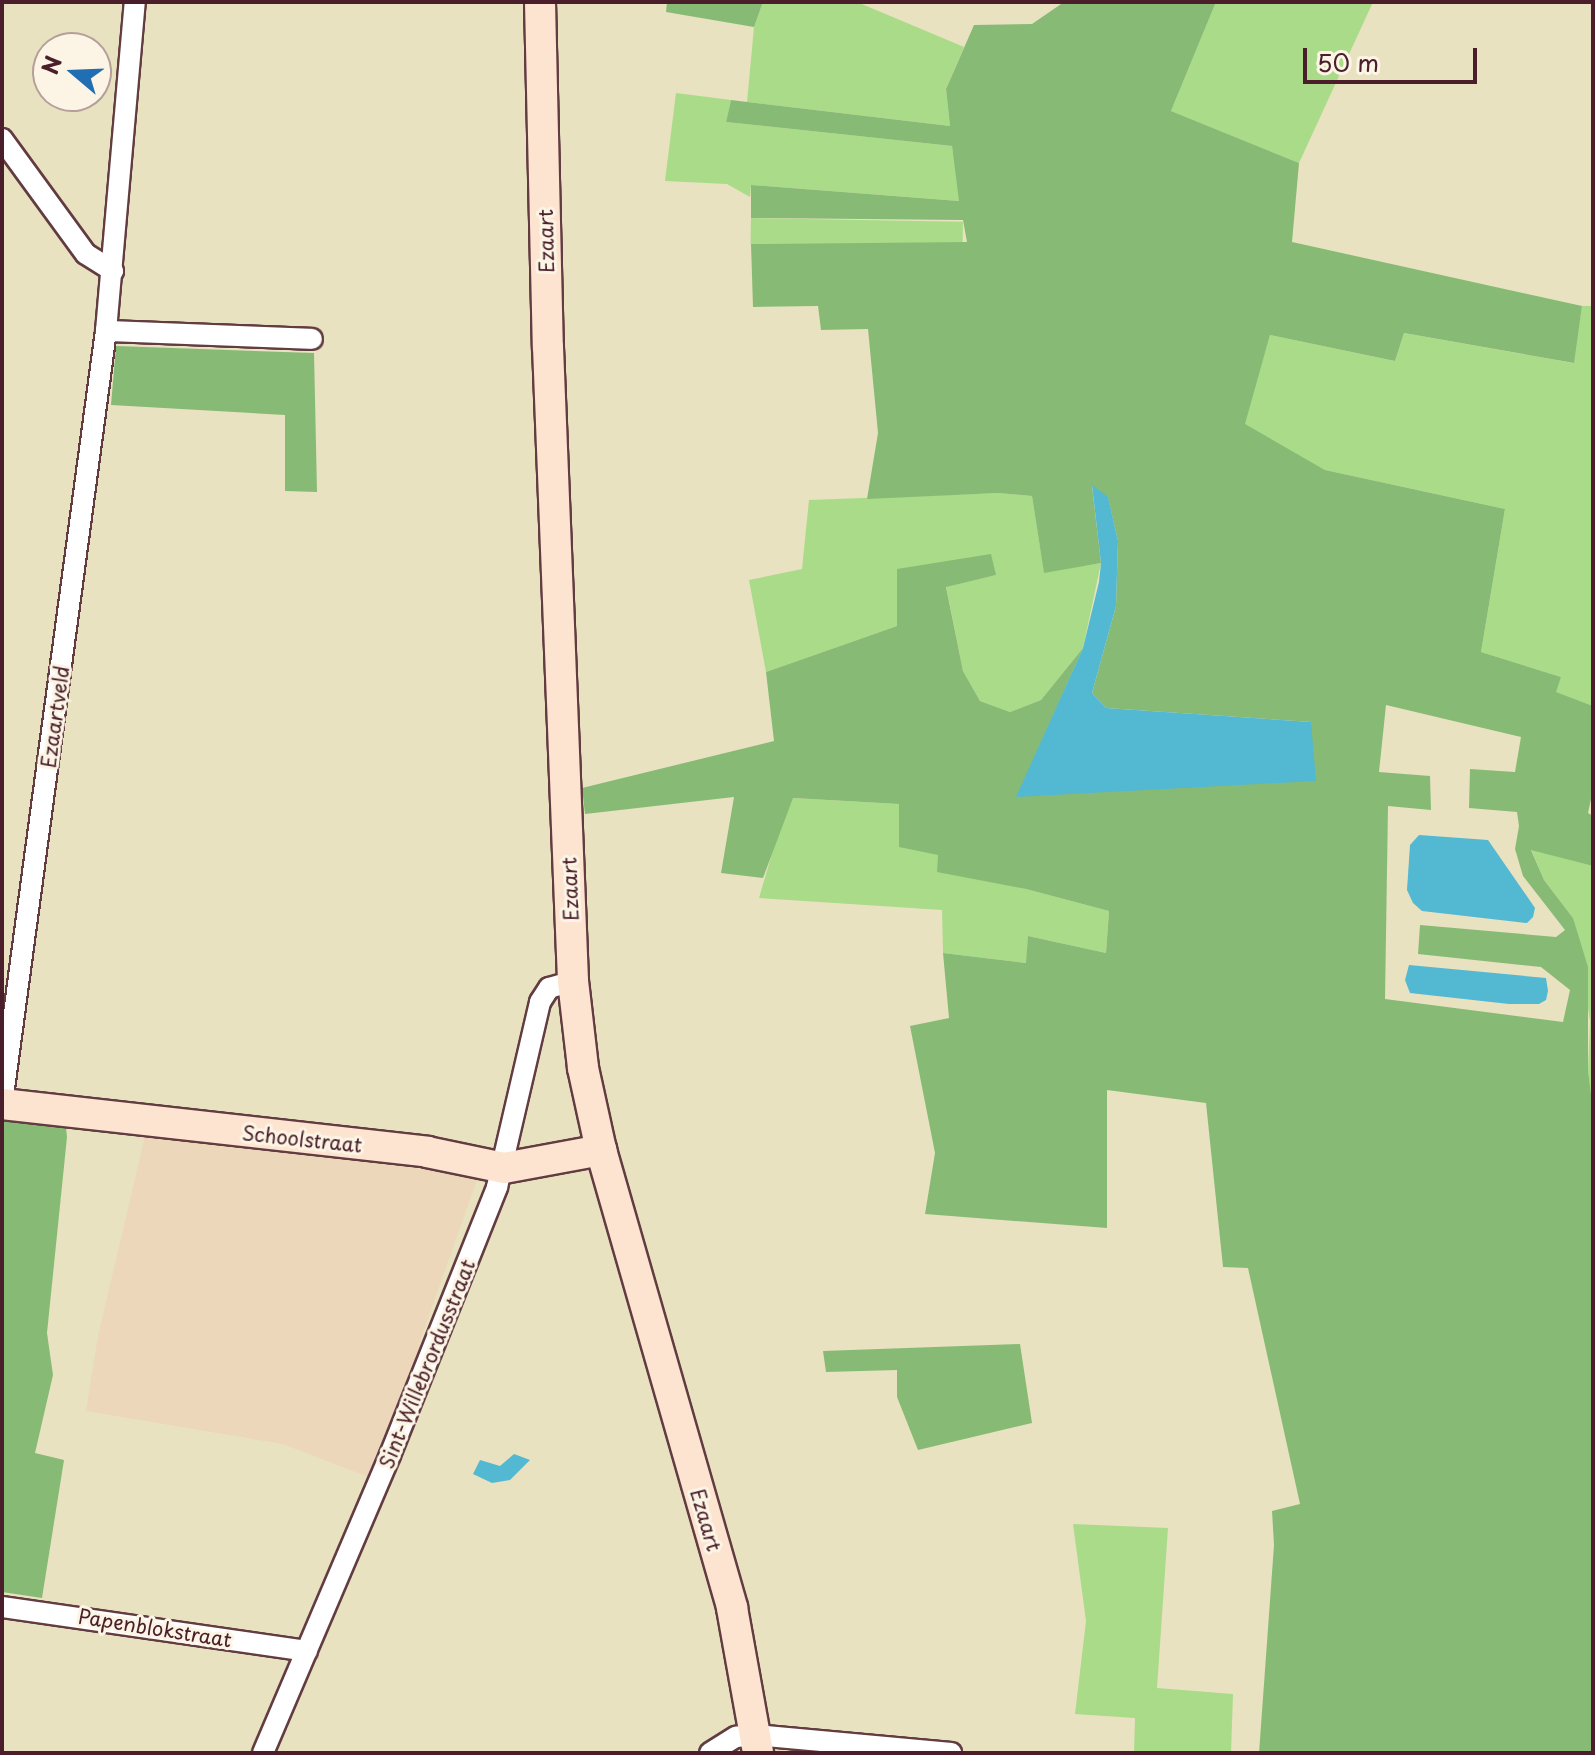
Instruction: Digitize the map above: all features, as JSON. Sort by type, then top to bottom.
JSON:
[{"type":"main road","name":"Ezaart","points":[[540,2],[548,347],[573,981],[583,1068],[601,1150],[732,1608],[756,1744]]},
{"type":"main road","name":"Schoolstraat","points":[[2,1103],[427,1152],[504,1168],[601,1150]]},
{"type":"street","name":"Ezaartveld","points":[[2,1103],[106,331],[135,2]]},
{"type":"street","points":[[2,139],[86,254],[113,271]]},
{"type":"street","points":[[106,331],[312,339]]},
{"type":"street","name":"Sint-Willebrordusstraat","points":[[263,1753],[425,1370],[504,1168],[540,1002],[549,988],[573,981]]},
{"type":"street","name":"Papenblokstraat","points":[[2,1607],[307,1651]]},
{"type":"street","points":[[710,1753],[736,1737],[756,1744],[951,1753]]},
{"type":"shaded area","points":[[146,1132],[474,1172],[473,1178],[477,1180],[419,1344],[424,1347],[371,1478],[283,1444],[86,1411],[98,1336]]},
{"type":"green space","points":[[667,2],[763,2],[754,27],[666,12]]},
{"type":"green space","points":[[763,2],[857,2],[964,47],[946,89],[950,126],[747,102],[754,27]]},
{"type":"green space","points":[[1064,2],[1216,2],[1171,111],[1299,163],[1292,242],[1582,306],[1574,363],[1404,333],[1395,361],[1270,335],[1245,424],[1325,470],[1505,509],[1481,652],[1561,677],[1556,692],[1593,706],[1593,790],[1588,813],[1593,816],[1593,866],[1531,850],[1544,880],[1573,918],[1588,967],[1588,1070],[1593,1109],[1593,1753],[1259,1753],[1274,1545],[1272,1511],[1300,1504],[1248,1268],[1223,1267],[1206,1103],[1107,1090],[1107,1228],[925,1214],[935,1153],[910,1026],[949,1018],[943,953],[1026,963],[1028,936],[1106,953],[1109,911],[1026,889],[937,872],[938,855],[899,847],[899,804],[793,798],[763,878],[721,873],[734,797],[585,814],[582,788],[774,741],[766,672],[897,626],[897,569],[991,554],[996,575],[946,587],[963,671],[980,701],[1010,712],[1041,700],[1083,648],[1017,797],[1311,722],[1106,708],[1092,693],[1116,606],[1118,541],[1108,498],[1092,486],[1101,563],[1044,573],[1032,496],[998,493],[867,499],[878,433],[868,329],[821,330],[818,306],[753,307],[751,244],[967,242],[963,220],[751,218],[751,185],[959,201],[952,146],[726,122],[731,100],[950,126],[946,89],[974,25],[1032,24]],"holes":[[[1386,705],[1521,737],[1515,772],[1470,769],[1469,808],[1517,812],[1519,826],[1515,849],[1523,876],[1565,930],[1556,937],[1420,925],[1418,954],[1541,967],[1570,990],[1563,1022],[1385,999],[1388,806],[1431,810],[1430,776],[1379,772]]]},
{"type":"green space","points":[[1216,2],[1373,2],[1299,163],[1171,111]]},
{"type":"green space","points":[[676,93],[731,100],[726,122],[952,146],[960,201],[751,185],[750,197],[727,184],[665,181]]},
{"type":"green space","points":[[751,218],[963,222],[963,248],[751,244]]},
{"type":"green space","points":[[1582,306],[1593,306],[1593,706],[1555,692],[1561,677],[1481,652],[1505,509],[1325,470],[1244,425],[1270,335],[1395,361],[1404,333],[1573,363]]},
{"type":"green space","points":[[116,346],[314,353],[317,492],[285,491],[285,415],[111,405]]},
{"type":"green space","points":[[998,493],[1032,496],[1044,572],[1101,563],[1083,648],[1041,700],[1010,712],[980,701],[963,671],[946,586],[996,575],[897,569],[897,626],[766,672],[749,580],[802,569],[809,500]]},
{"type":"green space","points":[[792,798],[899,804],[938,855],[1026,889],[1109,911],[1106,953],[1028,936],[1027,963],[943,953],[942,910],[759,898],[780,826]]},
{"type":"green space","points":[[1531,849],[1593,866],[1593,1109],[1588,1070],[1590,1021],[1573,918],[1544,880]]},
{"type":"green space","points":[[2,1118],[66,1128],[67,1137],[47,1333],[53,1375],[35,1453],[64,1460],[42,1598],[2,1592]]},
{"type":"green space","points":[[1020,1344],[1032,1423],[918,1450],[897,1397],[897,1370],[826,1372],[823,1351]]},
{"type":"green space","points":[[1073,1524],[1168,1528],[1157,1688],[1233,1694],[1231,1753],[1134,1753],[1135,1718],[1075,1714],[1086,1621]]},
{"type":"water","points":[[1092,485],[1108,497],[1118,541],[1116,606],[1092,693],[1106,708],[1311,722],[1316,781],[1016,797],[1083,648],[1101,563]]},
{"type":"water","points":[[1419,835],[1488,840],[1535,908],[1533,917],[1527,923],[1422,911],[1413,903],[1407,890],[1410,845]]},
{"type":"water","points":[[1409,965],[1546,978],[1548,991],[1546,1000],[1539,1004],[1509,1004],[1410,993],[1405,980]]},
{"type":"water","points":[[514,1454],[530,1460],[510,1480],[492,1483],[473,1474],[480,1460],[500,1466]]}]
